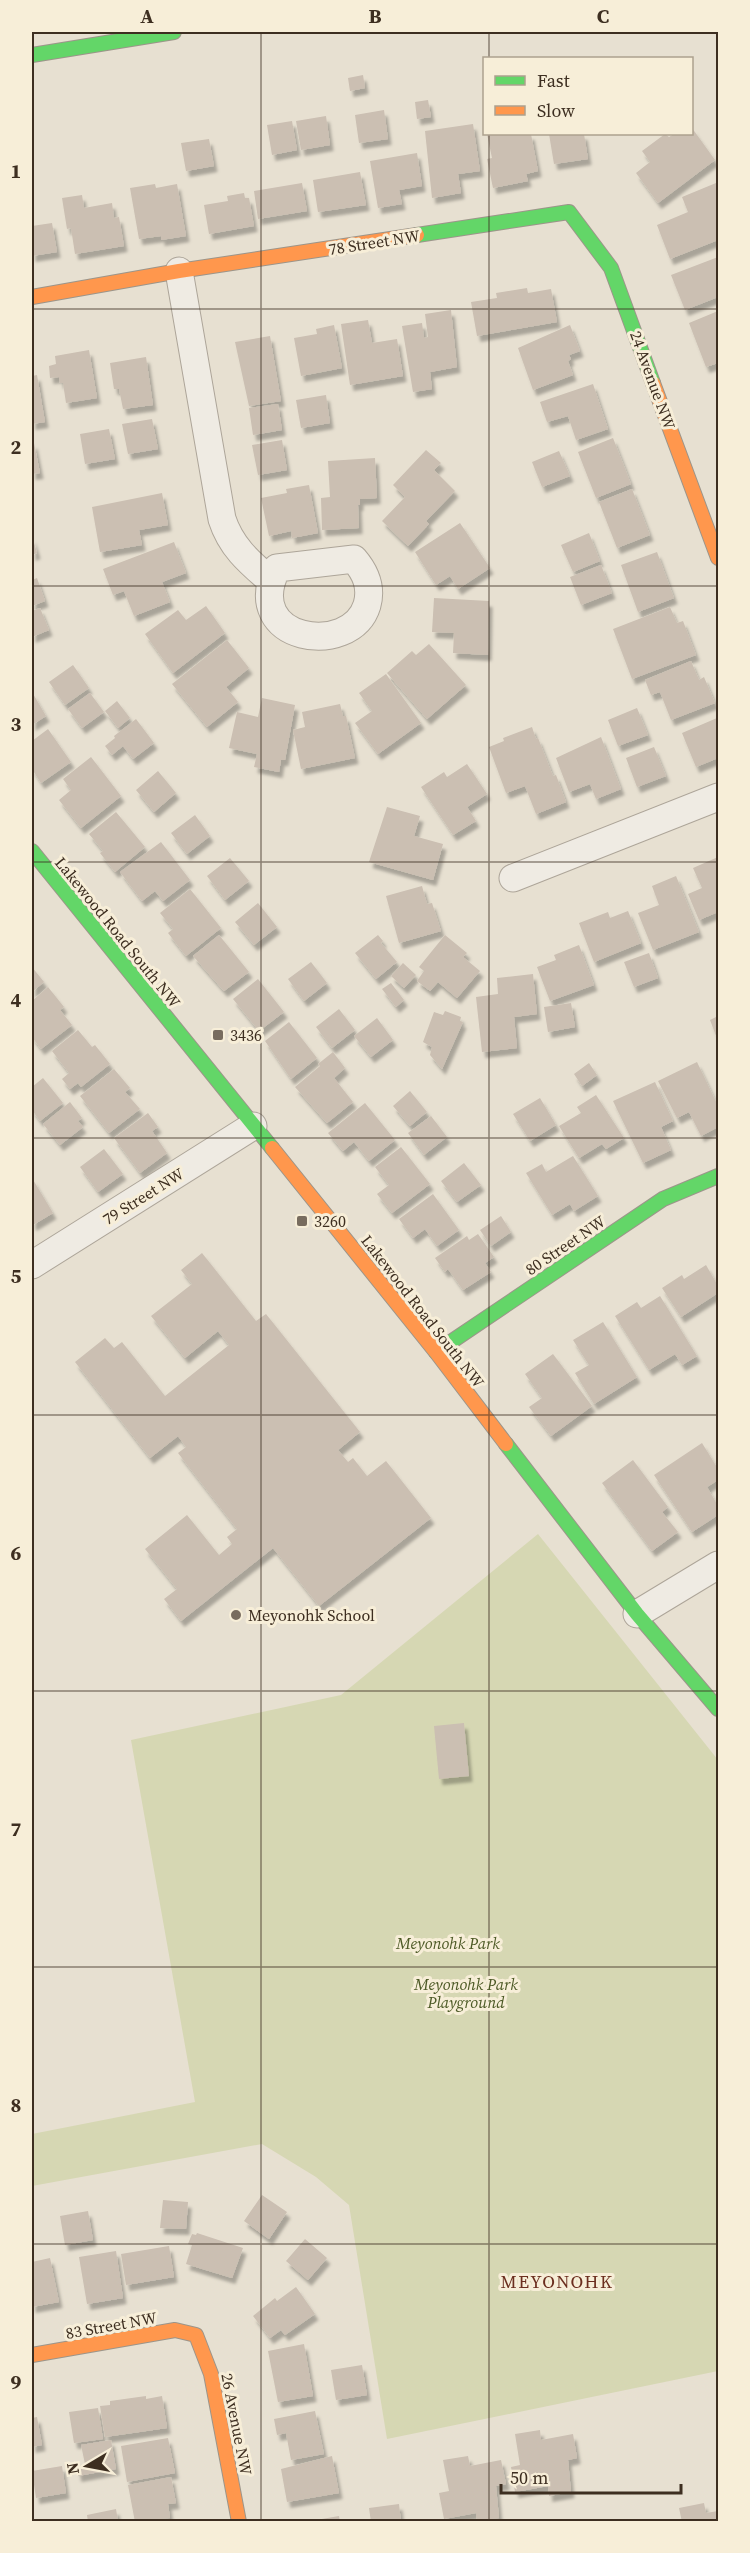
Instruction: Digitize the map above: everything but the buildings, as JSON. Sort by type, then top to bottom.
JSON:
[{"type":"street","points":[[32,55],[174,32]]},
{"type":"street","name":"78 Street NW","points":[[32,297],[569,212]]},
{"type":"street","name":"24 Avenue NW","points":[[569,212],[611,268],[718,558]]},
{"type":"street","points":[[179,272],[222,519],[228,536],[238,551],[271,580]]},
{"type":"street","points":[[513,878],[718,797]]},
{"type":"street","name":"Lakewood Road South NW","points":[[32,850],[436,1352],[637,1614],[718,1709]]},
{"type":"street","name":"79 Street NW","points":[[32,1265],[254,1126]]},
{"type":"street","name":"80 Street NW","points":[[436,1352],[663,1199],[718,1176]]},
{"type":"street","points":[[637,1614],[718,1565]]},
{"type":"street","name":"83 Street NW","points":[[32,2355],[175,2330],[196,2335]]},
{"type":"street","name":"26 Avenue NW","points":[[196,2335],[211,2374],[239,2522]]},
{"type":"green space","name":"Meyonohk Park","points":[[538,1534],[718,1760],[718,2371],[387,2439],[349,2205],[316,2177],[262,2144],[32,2186],[32,2134],[195,2102],[131,1740],[341,1695]]},
{"type":"traffic: fast","points":[[32,55],[174,32]]},
{"type":"traffic: fast","points":[[417,235],[569,212],[611,268],[653,383]]},
{"type":"traffic: fast","points":[[32,851],[272,1148]]},
{"type":"traffic: fast","points":[[436,1352],[663,1199],[718,1176]]},
{"type":"traffic: fast","points":[[506,1444],[637,1614],[718,1709]]},
{"type":"traffic: slow","points":[[32,297],[179,271],[417,235]]},
{"type":"traffic: slow","points":[[653,383],[718,558]]},
{"type":"traffic: slow","points":[[272,1148],[436,1352],[506,1444]]},
{"type":"traffic: slow","points":[[32,2355],[175,2330],[196,2335],[211,2374],[239,2522]]},
{"type":"place","name":"3436","points":[[218,1035]]},
{"type":"place","name":"3260","points":[[302,1221]]},
{"type":"place","name":"Meyonohk School","points":[[236,1615]]},
{"type":"district","name":"MEYONOHK","points":[[557,2282]]},
{"type":"park label","name":"Meyonohk Park Playground","points":[[466,1993]]}]
